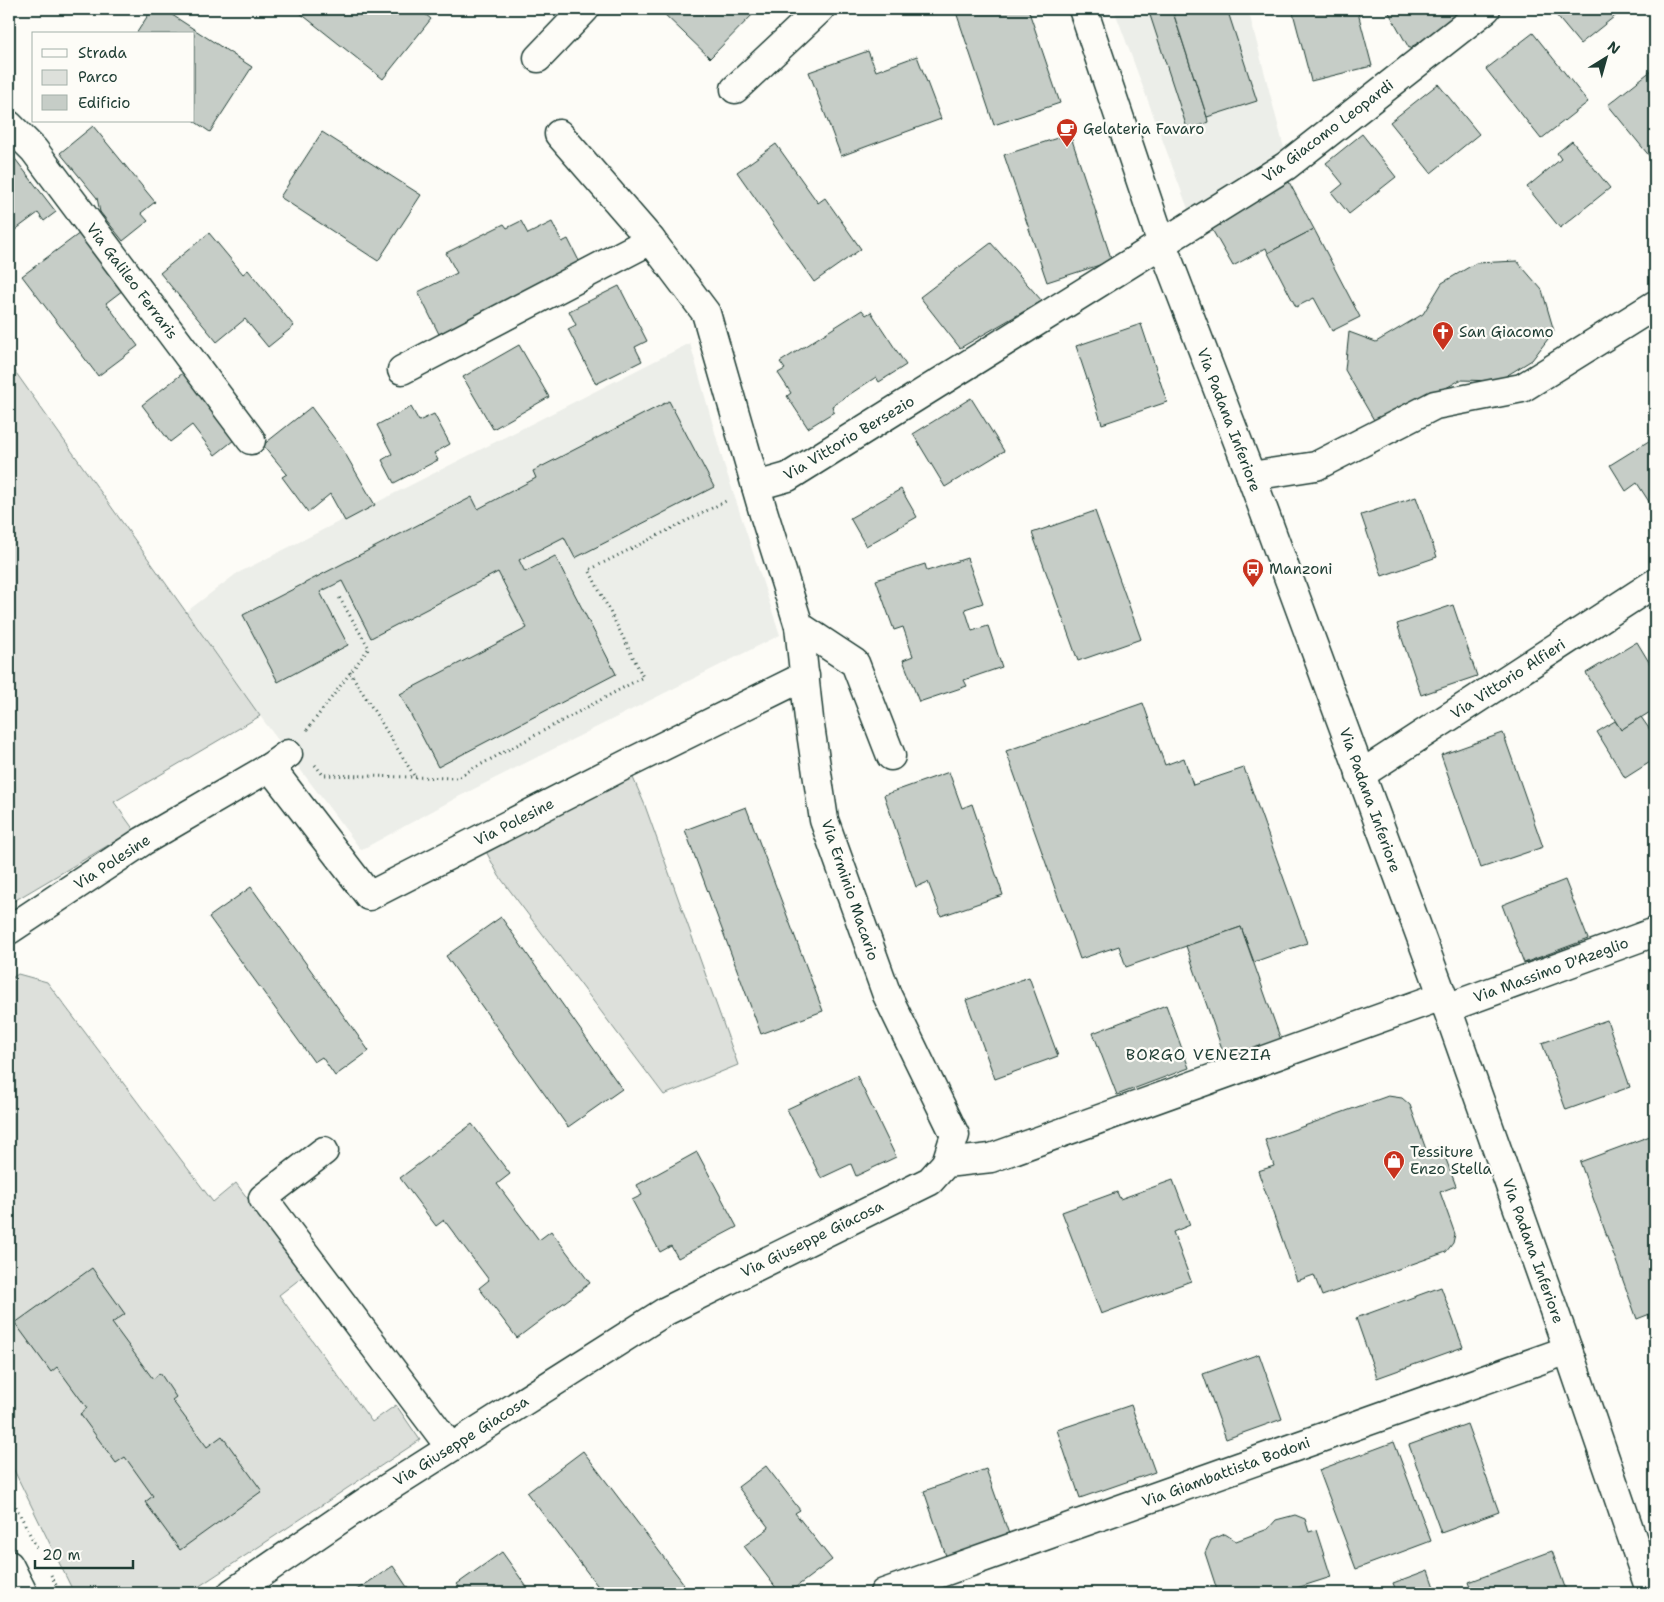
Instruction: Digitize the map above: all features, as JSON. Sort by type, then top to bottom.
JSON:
[{"type":"street","points":[[538,58],[585,9]]},
{"type":"street","points":[[736,89],[820,9]]},
{"type":"street","name":"Via Padana Inferiore","points":[[1083,9],[1162,244],[1251,476],[1444,1002],[1568,1350],[1651,1593]]},
{"type":"street","name":"Via Giacomo Leopardi","points":[[1162,244],[1286,166],[1486,9]]},
{"type":"street","name":"Via Galileo Ferraris","points":[[9,126],[34,150],[251,440]]},
{"type":"street","points":[[559,134],[651,240],[706,313],[756,486]]},
{"type":"street","points":[[402,370],[651,240]]},
{"type":"street","name":"Via Vittorio Bersezio","points":[[756,486],[788,477],[1162,244]]},
{"type":"street","points":[[1251,476],[1316,466],[1435,405],[1522,388],[1655,305]]},
{"type":"street","name":"Via Erminio Macario","points":[[756,486],[799,626],[809,719],[824,820],[886,995],[955,1134],[946,1163]]},
{"type":"street","name":"Via Vittorio Alfieri","points":[[1360,775],[1655,583]]},
{"type":"street","points":[[799,626],[855,663],[891,756]]},
{"type":"street","name":"Via Polesine","points":[[9,930],[143,841],[286,754],[293,797],[369,896],[805,676]]},
{"type":"street","name":"Via Massimo D'Azeglio","points":[[1444,1002],[1655,932]]},
{"type":"street","points":[[946,1163],[991,1158],[1444,1002]]},
{"type":"street","points":[[324,1152],[263,1198],[450,1448]]},
{"type":"street","name":"Via Giuseppe Giacosa","points":[[232,1593],[367,1501],[666,1311],[930,1181],[946,1163]]},
{"type":"street","name":"Via Giambattista Bodoni","points":[[884,1593],[1568,1350]]},
{"type":"street","points":[[9,1565],[23,1593]]},
{"type":"path","points":[[339,597],[368,648],[286,754],[323,775],[456,778],[642,677],[589,570],[756,486]]},
{"type":"path","points":[[350,672],[416,778]]},
{"type":"path","points":[[9,1493],[39,1551]]},
{"type":"path","points":[[48,1568],[60,1593]]},
{"type":"shaded area","points":[[1114,9],[1248,9],[1284,148],[1188,209]]},
{"type":"shaded area","points":[[690,343],[723,461],[780,635],[458,797],[361,850],[260,716],[186,612],[236,574]]},
{"type":"green space","points":[[9,363],[260,716],[114,802],[134,830],[9,904]]},
{"type":"green space","points":[[627,764],[644,803],[738,1065],[664,1095],[499,876],[480,840]]},
{"type":"green space","points":[[18,974],[47,982],[213,1202],[236,1183],[305,1275],[279,1295],[372,1422],[396,1405],[420,1440],[189,1593],[74,1593],[9,1460],[9,980]]},
{"type":"building","points":[[152,9],[163,9],[252,67],[210,132],[195,122],[195,32],[137,32]]},
{"type":"building","points":[[295,9],[419,9],[431,19],[383,79]]},
{"type":"building","points":[[659,9],[758,9],[710,58]]},
{"type":"building","points":[[955,9],[1028,9],[1060,103],[994,125]]},
{"type":"building","points":[[1148,9],[1172,9],[1208,122],[1188,131]]},
{"type":"building","points":[[1172,9],[1227,9],[1257,101],[1207,117]]},
{"type":"building","points":[[1292,9],[1357,9],[1372,66],[1311,81]]},
{"type":"building","points":[[1387,9],[1475,9],[1476,11],[1409,48]]},
{"type":"building","points":[[1551,9],[1624,9],[1580,44]]},
{"type":"building","points":[[1533,33],[1588,102],[1541,139],[1486,69]]},
{"type":"building","points":[[868,51],[876,71],[917,56],[941,119],[841,156],[809,72]]},
{"type":"building","points":[[1652,70],[1655,75],[1655,163],[1608,105]]},
{"type":"building","points":[[1438,84],[1479,134],[1431,173],[1390,122]]},
{"type":"building","points":[[93,126],[155,202],[141,213],[148,221],[123,241],[100,212],[97,198],[60,153]]},
{"type":"building","points":[[322,132],[421,195],[378,261],[280,197]]},
{"type":"building","points":[[1070,134],[1112,261],[1047,282],[1004,155]]},
{"type":"building","points":[[1362,134],[1396,177],[1349,214],[1332,193],[1343,184],[1326,163]]},
{"type":"building","points":[[1572,141],[1610,188],[1560,228],[1527,187],[1561,159],[1557,153]]},
{"type":"building","points":[[776,144],[818,203],[825,198],[861,249],[814,282],[737,172]]},
{"type":"building","points":[[9,151],[56,212],[44,221],[38,213],[11,233],[9,230]]},
{"type":"building","points":[[1289,182],[1314,229],[1268,253],[1266,248],[1233,266],[1210,226]]},
{"type":"building","points":[[521,221],[528,234],[552,222],[562,242],[568,239],[580,263],[439,334],[418,292],[457,273],[446,253],[504,224],[507,228]]},
{"type":"building","points":[[1314,229],[1360,317],[1332,331],[1314,298],[1296,307],[1268,253]]},
{"type":"building","points":[[80,233],[123,290],[106,303],[138,346],[98,376],[22,276]]},
{"type":"building","points":[[209,233],[243,274],[248,270],[294,326],[268,347],[245,319],[217,342],[160,273]]},
{"type":"building","points":[[991,243],[1042,301],[960,348],[920,297]]},
{"type":"building","name":"San Giacomo","points":[[1517,261],[1542,290],[1554,331],[1532,360],[1498,381],[1460,380],[1378,427],[1345,370],[1349,332],[1376,342],[1423,314],[1442,283],[1476,263]]},
{"type":"building","points":[[619,286],[647,341],[635,347],[642,361],[596,384],[568,329],[576,325],[569,311]]},
{"type":"building","points":[[862,310],[866,315],[871,312],[906,365],[879,382],[876,377],[832,406],[834,412],[808,428],[787,396],[791,393],[778,373],[785,369],[780,362]]},
{"type":"building","points":[[1141,324],[1167,402],[1102,424],[1076,346]]},
{"type":"building","points":[[519,345],[549,397],[493,429],[463,377]]},
{"type":"building","points":[[183,373],[234,440],[215,455],[192,425],[170,442],[142,405]]},
{"type":"building","points":[[971,398],[1004,451],[945,487],[913,434]]},
{"type":"building","points":[[669,401],[714,487],[575,558],[564,537],[519,560],[525,572],[555,556],[616,674],[438,767],[400,694],[527,628],[498,572],[371,638],[342,581],[320,592],[348,645],[278,682],[243,615],[472,497],[478,509],[536,478],[533,471]]},
{"type":"building","points":[[311,407],[343,450],[375,505],[345,521],[330,494],[308,512],[282,477],[287,474],[263,445]]},
{"type":"building","points":[[411,407],[419,421],[434,414],[450,444],[434,453],[438,460],[394,483],[382,460],[392,454],[377,425]]},
{"type":"building","points":[[1652,439],[1655,444],[1655,511],[1637,483],[1626,491],[1610,465]]},
{"type":"building","points":[[901,489],[917,517],[866,546],[850,518]]},
{"type":"building","points":[[1416,497],[1437,557],[1382,576],[1361,515]]},
{"type":"building","points":[[1095,511],[1141,639],[1078,661],[1032,533]]},
{"type":"building","points":[[1655,526],[1655,541],[1649,531]]},
{"type":"building","points":[[967,558],[983,603],[965,609],[972,631],[988,626],[1002,667],[964,680],[967,686],[919,702],[903,660],[913,656],[903,627],[894,630],[876,580],[925,564],[927,571]]},
{"type":"building","points":[[1453,605],[1477,676],[1421,695],[1397,624]]},
{"type":"building","points":[[1637,642],[1655,672],[1655,709],[1621,730],[1586,673]]},
{"type":"building","points":[[1143,703],[1165,765],[1184,758],[1193,785],[1244,768],[1307,943],[1254,962],[1241,927],[1126,967],[1119,946],[1080,959],[1006,751]]},
{"type":"building","points":[[1641,717],[1655,737],[1655,759],[1625,778],[1597,732],[1615,721],[1621,730]]},
{"type":"building","points":[[1503,733],[1543,847],[1481,868],[1441,755]]},
{"type":"building","points":[[949,772],[962,808],[972,804],[1003,895],[941,916],[928,882],[916,887],[884,795]]},
{"type":"building","points":[[746,807],[823,1011],[761,1034],[685,830]]},
{"type":"building","points":[[1565,880],[1588,939],[1524,963],[1502,905]]},
{"type":"building","points":[[251,887],[369,1051],[335,1076],[322,1057],[314,1062],[209,917]]},
{"type":"building","points":[[501,917],[622,1089],[568,1127],[446,956]]},
{"type":"building","points":[[1241,927],[1281,1040],[1226,1060],[1186,946]]},
{"type":"building","points":[[1029,977],[1058,1056],[995,1079],[966,1000]]},
{"type":"building","points":[[1166,1005],[1189,1068],[1117,1095],[1093,1033]]},
{"type":"building","points":[[1607,1020],[1630,1087],[1566,1110],[1542,1043]]},
{"type":"building","points":[[857,1076],[896,1157],[856,1176],[851,1164],[821,1178],[787,1109]]},
{"type":"building","points":[[1388,1096],[1402,1098],[1410,1105],[1427,1152],[1441,1146],[1456,1186],[1440,1192],[1455,1234],[1453,1243],[1446,1252],[1322,1296],[1314,1275],[1297,1281],[1258,1171],[1274,1166],[1265,1140]]},
{"type":"building","points":[[472,1124],[510,1174],[497,1184],[539,1240],[551,1231],[590,1283],[517,1338],[479,1288],[489,1280],[444,1220],[436,1226],[400,1178]]},
{"type":"building","points":[[1650,1136],[1655,1150],[1655,1312],[1637,1319],[1580,1162]]},
{"type":"building","points":[[697,1152],[737,1227],[678,1258],[671,1246],[660,1252],[632,1200],[642,1195],[637,1185]]},
{"type":"building","points":[[1173,1180],[1190,1225],[1173,1232],[1191,1281],[1101,1314],[1062,1212],[1117,1192],[1120,1199]]},
{"type":"building","points":[[92,1268],[125,1314],[112,1323],[153,1379],[160,1373],[176,1397],[172,1400],[207,1447],[222,1436],[262,1491],[180,1550],[145,1502],[153,1496],[125,1457],[116,1463],[80,1414],[87,1408],[57,1367],[51,1372],[15,1323]]},
{"type":"building","points":[[1441,1287],[1463,1347],[1377,1378],[1356,1318]]},
{"type":"building","points":[[1259,1354],[1282,1419],[1226,1439],[1203,1374]]},
{"type":"building","points":[[1131,1405],[1155,1472],[1080,1498],[1057,1430]]},
{"type":"building","points":[[1467,1424],[1499,1512],[1441,1533],[1409,1445]]},
{"type":"building","points":[[1394,1442],[1431,1541],[1356,1569],[1319,1470]]},
{"type":"building","points":[[583,1451],[684,1584],[672,1593],[603,1593],[527,1493]]},
{"type":"building","points":[[766,1466],[800,1510],[795,1513],[832,1560],[788,1593],[780,1593],[744,1546],[769,1528],[738,1487]]},
{"type":"building","points":[[986,1469],[1009,1534],[946,1556],[924,1491]]},
{"type":"building","points":[[1295,1515],[1305,1519],[1309,1532],[1316,1530],[1331,1577],[1281,1593],[1218,1593],[1205,1553],[1211,1540],[1225,1534],[1236,1541],[1268,1529],[1276,1520]]},
{"type":"building","points":[[1552,1551],[1567,1593],[1473,1593],[1469,1582]]},
{"type":"building","points":[[502,1552],[531,1593],[464,1593],[457,1584]]},
{"type":"building","points":[[393,1566],[411,1593],[352,1593]]},
{"type":"building","points":[[1428,1570],[1436,1593],[1397,1593],[1393,1583]]},
{"type":"place","name":"Gelateria Favaro","points":[[1067,148]]},
{"type":"place","name":"San Giacomo","points":[[1443,351]]},
{"type":"place","name":"Manzoni","points":[[1253,588]]},
{"type":"place","name":"Tessiture Enzo Stella","points":[[1394,1180]]},
{"type":"district","name":"BORGO VENEZIA","points":[[1199,1054]]}]
